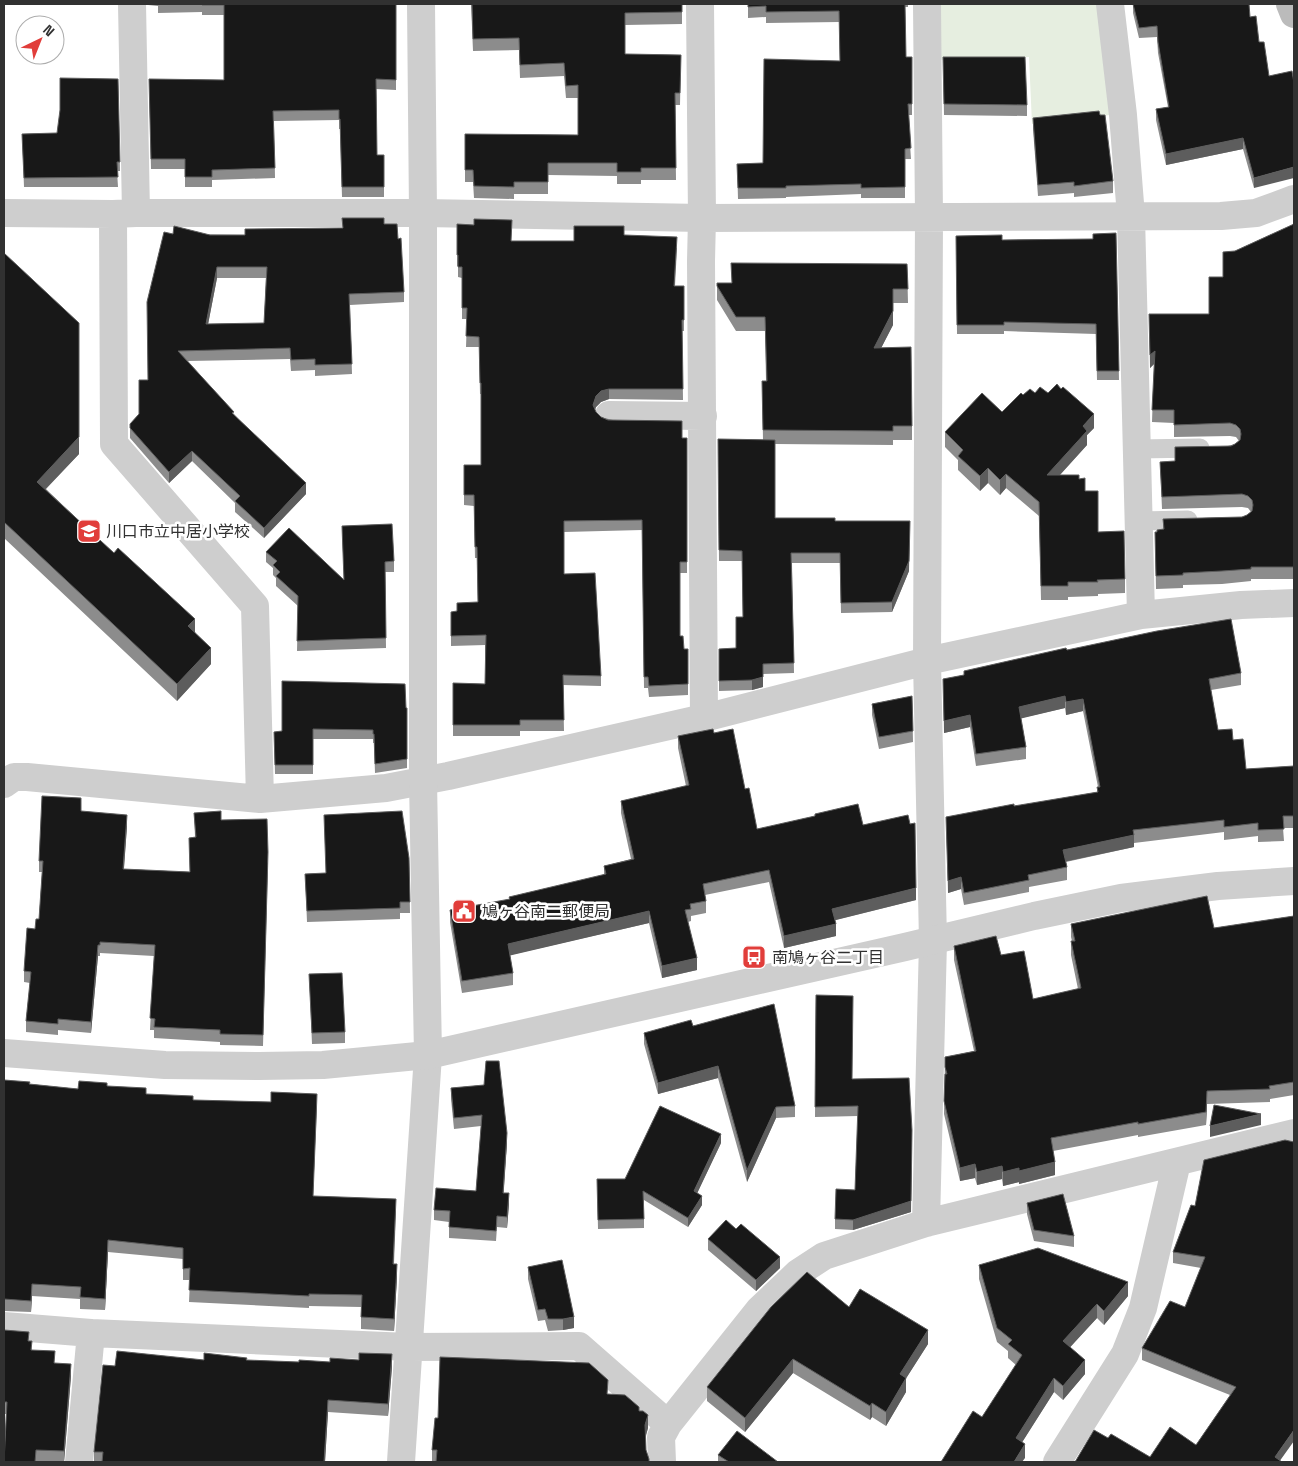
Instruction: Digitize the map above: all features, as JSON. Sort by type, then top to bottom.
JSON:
[{"type":"main road","points":[[1290,4],[1294,14]]},
{"type":"street","points":[[132,4],[114,444],[255,606],[260,799]]},
{"type":"street","points":[[401,1462],[428,1055],[423,781],[421,4]]},
{"type":"street","points":[[700,4],[704,718]]},
{"type":"street","points":[[926,1223],[933,941],[927,661],[929,217],[927,4]]},
{"type":"street","points":[[1110,4],[1123,115],[1131,216],[1141,615]]},
{"type":"street","points":[[4,213],[423,213],[702,218],[1221,216],[1256,213],[1294,199]]},
{"type":"street","points":[[609,415],[703,416]]},
{"type":"street","points":[[4,784],[14,776],[260,799],[386,788],[704,718],[927,661],[1141,615],[1241,605],[1294,603]]},
{"type":"street","points":[[4,1053],[165,1065],[259,1066],[323,1065],[428,1055],[933,941],[1034,916],[1121,898],[1218,886],[1294,881]]},
{"type":"street","points":[[662,1462],[662,1437],[668,1424],[759,1310],[798,1273],[824,1256],[926,1223],[1294,1134]]},
{"type":"street","points":[[1057,1462],[1125,1354],[1143,1308],[1177,1162]]},
{"type":"street","points":[[4,1326],[91,1333],[408,1347],[579,1346],[668,1424]]},
{"type":"street","points":[[79,1462],[91,1333]]},
{"type":"lane","points":[[1137,449],[1221,447]]},
{"type":"lane","points":[[1138,521],[1204,519]]},
{"type":"shaded area","points":[[935,4],[1097,4],[1110,115],[1032,124],[1029,57],[936,60]]},
{"type":"building","points":[[202,4],[396,4],[396,80],[376,79],[377,155],[384,155],[384,187],[342,187],[339,110],[273,111],[275,168],[212,170],[212,177],[185,177],[185,159],[151,159],[149,79],[224,80],[224,5]]},
{"type":"building","points":[[472,4],[682,4],[682,12],[625,13],[625,54],[681,55],[680,93],[675,93],[676,168],[641,168],[641,172],[617,172],[617,163],[548,163],[548,182],[514,182],[514,187],[474,186],[473,170],[465,170],[465,134],[578,135],[578,85],[566,86],[564,63],[520,65],[519,38],[473,39]]},
{"type":"building","points":[[748,4],[905,4],[906,57],[912,57],[912,104],[908,104],[911,148],[905,149],[905,187],[861,188],[861,184],[786,186],[786,188],[738,188],[737,164],[763,163],[764,59],[840,61],[839,11],[766,12],[766,6],[748,7]]},
{"type":"building","points":[[1133,4],[1249,4],[1250,17],[1256,16],[1259,42],[1264,42],[1269,76],[1292,71],[1294,83],[1294,167],[1254,178],[1243,138],[1166,154],[1156,109],[1169,107],[1157,26],[1139,28]]},
{"type":"building","points":[[943,57],[1025,57],[1027,105],[944,104]]},
{"type":"building","points":[[60,78],[118,79],[120,162],[117,162],[118,177],[24,178],[22,134],[57,133],[60,110]]},
{"type":"building","points":[[1099,111],[1100,115],[1105,115],[1113,181],[1074,186],[1074,182],[1038,185],[1033,118]]},
{"type":"building","points":[[342,218],[384,218],[384,224],[397,224],[398,239],[401,238],[404,292],[349,294],[352,364],[315,365],[315,359],[291,360],[290,348],[178,351],[234,412],[232,413],[306,483],[264,528],[235,501],[240,496],[192,451],[169,472],[130,428],[130,424],[139,414],[139,380],[148,380],[147,302],[164,232],[173,234],[174,226],[210,235],[245,235],[245,229],[343,228]],"holes":[[[217,267],[267,267],[264,323],[206,324]]]},
{"type":"building","points":[[474,219],[512,220],[511,241],[574,241],[574,226],[624,226],[624,235],[677,237],[674,286],[684,286],[684,320],[682,320],[683,389],[609,389],[601,391],[596,396],[593,405],[601,417],[608,420],[682,421],[682,438],[687,438],[687,562],[680,562],[680,636],[683,636],[684,649],[688,649],[688,684],[649,686],[648,677],[644,677],[642,520],[564,521],[564,574],[595,573],[601,676],[563,675],[564,720],[520,720],[520,725],[453,725],[453,683],[485,684],[486,635],[451,636],[451,612],[457,611],[457,603],[478,602],[474,495],[464,495],[464,465],[481,465],[479,337],[466,336],[467,308],[462,308],[462,267],[458,267],[457,255],[457,224],[474,225]]},
{"type":"building","points":[[1294,224],[1294,567],[1251,567],[1251,569],[1156,576],[1155,532],[1164,529],[1163,519],[1242,517],[1252,511],[1253,505],[1252,500],[1248,496],[1242,494],[1162,497],[1160,462],[1175,461],[1175,447],[1231,446],[1240,440],[1241,434],[1240,429],[1236,425],[1230,423],[1174,425],[1174,410],[1152,410],[1155,351],[1150,355],[1149,314],[1209,314],[1209,277],[1223,277],[1223,252],[1235,251]]},
{"type":"building","points":[[1116,233],[1119,371],[1097,371],[1096,324],[1004,322],[1004,325],[957,325],[956,236],[1002,235],[1002,240],[1093,239],[1093,234]]},
{"type":"building","points":[[4,253],[79,323],[79,437],[37,482],[114,553],[118,548],[195,619],[188,626],[211,648],[177,684],[4,522]]},
{"type":"building","points":[[731,263],[907,264],[908,289],[893,289],[893,311],[874,348],[911,347],[912,426],[893,426],[893,431],[763,430],[762,381],[767,381],[765,317],[736,317],[717,286],[717,283],[732,283]]},
{"type":"building","points":[[1057,384],[1094,414],[1083,426],[1087,431],[1047,475],[1079,475],[1079,479],[1085,478],[1085,491],[1098,491],[1098,532],[1124,531],[1125,579],[1097,580],[1098,582],[1068,582],[1068,586],[1041,586],[1039,502],[1006,474],[1000,480],[988,468],[980,476],[958,456],[963,450],[945,432],[982,393],[1002,412],[1021,393],[1023,395],[1030,389],[1035,393],[1040,387],[1048,393]]},
{"type":"building","points":[[718,439],[775,440],[775,518],[835,518],[835,521],[910,521],[909,561],[892,602],[841,603],[840,553],[791,553],[794,663],[763,664],[763,677],[752,680],[719,681],[719,649],[736,648],[736,617],[743,617],[742,551],[719,550]]},
{"type":"building","points":[[392,524],[394,561],[385,562],[386,638],[297,641],[298,596],[276,576],[280,572],[273,565],[277,561],[266,552],[289,528],[344,580],[342,526]]},
{"type":"building","points":[[1231,619],[1241,673],[1209,679],[1218,730],[1232,729],[1233,740],[1243,739],[1246,769],[1294,766],[1294,816],[1283,816],[1284,829],[1258,830],[1258,823],[1224,827],[1224,820],[1133,830],[1134,835],[1063,850],[1067,867],[1028,875],[1029,880],[964,893],[961,877],[948,881],[946,817],[1014,804],[1014,806],[1098,792],[1097,787],[1100,787],[1083,699],[1066,702],[1065,696],[1019,707],[1026,747],[976,754],[970,715],[944,721],[943,679],[964,675],[964,671],[1066,648],[1067,650],[1157,631]]},
{"type":"building","points":[[282,681],[405,684],[407,759],[375,764],[373,730],[313,729],[313,765],[275,765],[274,732],[282,731]]},
{"type":"building","points":[[912,696],[913,731],[879,737],[872,704]]},
{"type":"building","points":[[713,729],[714,733],[733,729],[745,789],[749,788],[757,829],[858,804],[863,825],[908,815],[910,824],[915,823],[916,888],[832,909],[836,924],[784,936],[769,870],[703,884],[706,901],[690,904],[691,909],[685,910],[697,958],[662,966],[649,911],[508,944],[513,973],[462,981],[450,910],[510,899],[509,897],[606,874],[604,866],[634,859],[621,801],[689,785],[678,736]]},
{"type":"building","points":[[42,796],[81,798],[81,811],[127,815],[123,869],[190,872],[189,838],[196,837],[194,813],[221,811],[221,820],[267,819],[268,852],[263,1035],[220,1034],[220,1030],[154,1027],[155,1019],[150,1018],[155,945],[100,942],[100,945],[98,945],[91,1022],[58,1019],[58,1024],[26,1021],[31,972],[24,971],[27,928],[35,929],[36,919],[39,919],[43,861],[39,861]]},
{"type":"building","points":[[402,811],[409,858],[410,902],[400,902],[400,908],[307,911],[305,874],[326,873],[324,815]]},
{"type":"building","points":[[1207,896],[1214,928],[1294,916],[1294,1082],[1269,1086],[1270,1089],[1207,1091],[1206,1112],[1051,1138],[1055,1162],[1019,1171],[1019,1168],[1003,1172],[1002,1166],[977,1172],[975,1164],[960,1168],[944,1101],[945,1074],[947,1074],[945,1057],[976,1051],[954,946],[996,936],[1001,955],[1024,951],[1033,999],[1081,988],[1071,941],[1075,941],[1071,924]]},
{"type":"building","points":[[342,973],[345,1032],[312,1033],[309,974]]},
{"type":"building","points":[[816,995],[853,996],[852,1079],[909,1078],[912,1130],[911,1201],[853,1220],[835,1219],[836,1189],[855,1190],[858,1106],[815,1107]]},
{"type":"building","points":[[774,1004],[795,1106],[776,1107],[747,1170],[718,1066],[658,1083],[644,1033],[691,1020],[693,1026]]},
{"type":"building","points":[[486,1061],[499,1061],[507,1133],[503,1193],[509,1193],[507,1217],[497,1216],[496,1231],[449,1227],[450,1211],[434,1210],[436,1188],[476,1191],[482,1115],[454,1118],[451,1088],[484,1085]]},
{"type":"building","points":[[4,1080],[78,1089],[79,1081],[107,1083],[107,1086],[146,1088],[146,1094],[193,1096],[193,1100],[271,1102],[271,1092],[317,1094],[313,1196],[396,1199],[393,1264],[397,1264],[394,1319],[361,1317],[362,1295],[309,1294],[309,1296],[189,1290],[190,1268],[183,1269],[183,1248],[108,1240],[105,1299],[80,1297],[81,1287],[32,1284],[31,1301],[4,1299]]},
{"type":"building","points":[[1214,1105],[1261,1114],[1210,1126]]},
{"type":"building","points":[[660,1106],[721,1134],[694,1191],[702,1196],[688,1218],[643,1191],[644,1219],[598,1220],[597,1179],[625,1179]]},
{"type":"building","points":[[1285,1140],[1294,1142],[1294,1430],[1275,1457],[1282,1462],[1075,1462],[1094,1430],[1108,1438],[1111,1434],[1150,1457],[1170,1427],[1196,1445],[1236,1387],[1142,1348],[1170,1301],[1185,1307],[1205,1257],[1173,1252],[1191,1205],[1195,1206],[1204,1160]]},
{"type":"building","points":[[1063,1194],[1074,1236],[1034,1230],[1027,1203]]},
{"type":"building","points":[[726,1220],[736,1229],[741,1224],[780,1257],[756,1280],[708,1239]]},
{"type":"building","points":[[1038,1248],[1128,1282],[1104,1311],[1097,1304],[1063,1341],[1085,1360],[1063,1386],[1054,1378],[1016,1438],[1025,1444],[1014,1462],[941,1462],[973,1411],[982,1417],[1022,1355],[1008,1344],[1012,1340],[997,1328],[979,1265]]},
{"type":"building","points":[[562,1260],[574,1317],[548,1319],[545,1309],[538,1310],[528,1267]]},
{"type":"building","points":[[807,1272],[849,1307],[860,1289],[928,1330],[900,1374],[906,1378],[886,1412],[872,1403],[870,1406],[793,1359],[745,1418],[707,1387],[771,1307]]},
{"type":"building","points":[[4,1330],[29,1332],[28,1341],[32,1341],[31,1350],[55,1351],[54,1363],[71,1364],[64,1451],[36,1450],[35,1462],[4,1462],[7,1402],[4,1402]]},
{"type":"building","points":[[117,1351],[204,1360],[204,1353],[247,1358],[246,1360],[299,1362],[299,1360],[330,1362],[330,1358],[359,1360],[359,1353],[392,1354],[388,1404],[328,1400],[324,1462],[102,1462],[103,1452],[94,1452],[103,1365],[115,1366]]},
{"type":"building","points":[[440,1357],[589,1363],[608,1380],[607,1394],[625,1395],[639,1407],[639,1411],[643,1411],[648,1415],[645,1425],[646,1450],[649,1462],[436,1462],[437,1450],[432,1450],[435,1418],[438,1418]]},
{"type":"building","points":[[737,1431],[778,1462],[729,1462],[718,1455]]},
{"type":"place","name":"川口市立中居小学校","points":[[89,531]]},
{"type":"place","name":"鳩ヶ谷南二郵便局","points":[[464,911]]},
{"type":"place","name":"南鳩ヶ谷二丁目","points":[[754,957]]}]
